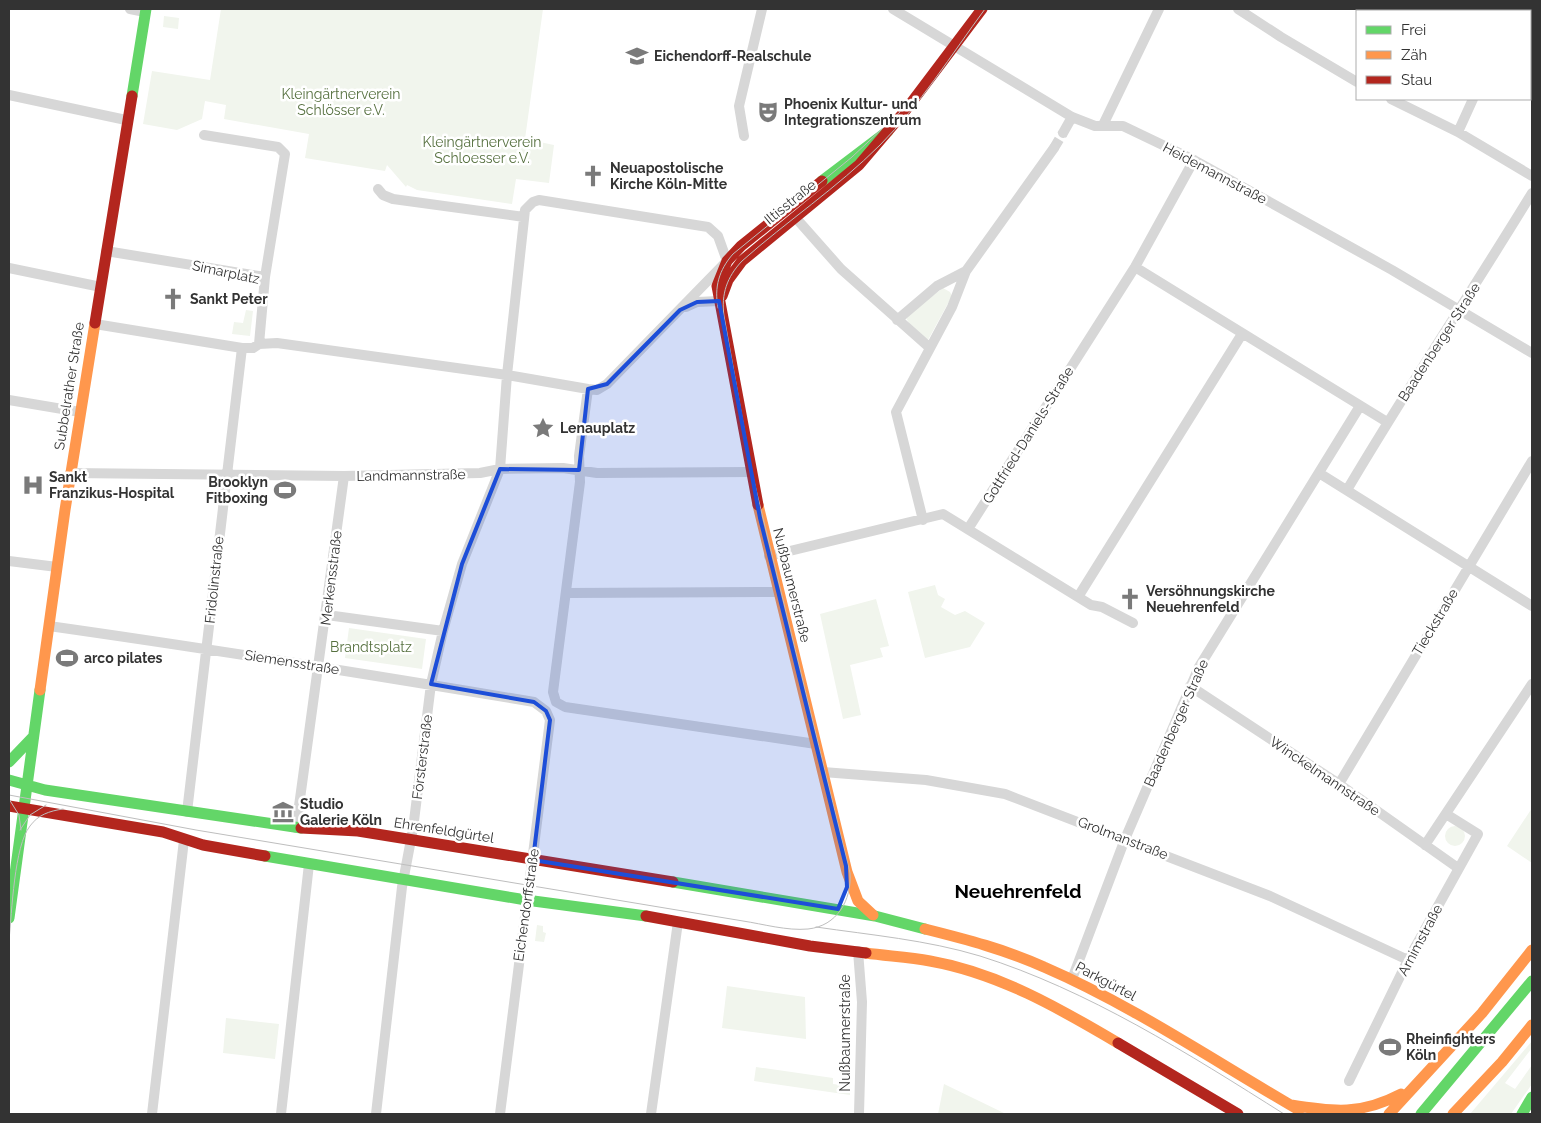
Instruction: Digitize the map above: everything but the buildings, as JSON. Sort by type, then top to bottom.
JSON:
[{"type":"main road","name":"Iltisstraße","points":[[719,301],[728,280],[742,261],[858,165],[888,131],[982,9]]},
{"type":"main road","name":"Subbelrather Straße","points":[[9,918],[32,738],[70,473],[145,10]]},
{"type":"main road","name":"Iltisstraße","points":[[719,301],[718,281],[727,261],[741,246],[852,157],[888,131]]},
{"type":"main road","name":"Nußbaumerstraße","points":[[719,301],[750,472],[847,872],[861,906],[875,916]]},
{"type":"main road","points":[[9,762],[32,738]]},
{"type":"main road","name":"Ehrenfeldgürtel","points":[[9,780],[26,786],[187,812],[296,828],[358,831],[875,916]]},
{"type":"main road","points":[[9,806],[163,832],[184,840],[310,864],[959,968],[1026,992],[1098,1031],[1238,1114]]},
{"type":"main road","name":"Nußbaumerstraße","points":[[838,909],[847,887],[847,872]]},
{"type":"main road","name":"Parkgürtel","points":[[875,916],[1009,953],[1072,979],[1305,1114]]},
{"type":"main road","points":[[1389,1114],[1482,1013],[1532,950]]},
{"type":"main road","points":[[1421,1114],[1532,981]]},
{"type":"main road","points":[[1452,1114],[1502,1062],[1532,1025]]},
{"type":"main road","points":[[1291,1105],[1340,1113],[1370,1108],[1402,1093],[1428,1073]]},
{"type":"main road","points":[[1522,1114],[1532,1097]]},
{"type":"street","points":[[130,9],[145,10]]},
{"type":"street","points":[[744,136],[739,106],[762,9]]},
{"type":"street","name":"Heidemannstraße","points":[[893,9],[1072,117],[1095,126],[1122,126],[1194,160],[1392,270],[1532,353]]},
{"type":"street","points":[[1103,125],[1159,9]]},
{"type":"street","points":[[1238,9],[1281,37],[1356,80]]},
{"type":"street","points":[[9,95],[126,120]]},
{"type":"street","points":[[1393,100],[1458,132],[1532,176]]},
{"type":"street","points":[[1458,132],[1473,100]]},
{"type":"street","points":[[1063,133],[1072,117]]},
{"type":"street","points":[[204,134],[278,147],[285,154],[265,277]]},
{"type":"street","points":[[923,520],[896,412],[952,307],[966,271],[1054,148]]},
{"type":"street","name":"Gottfried-Daniels-Straße","points":[[968,529],[1135,267],[1194,160]]},
{"type":"street","points":[[378,189],[383,195],[393,199],[524,217]]},
{"type":"street","name":"Baadenberger Straße","points":[[1347,490],[1387,422],[1460,312],[1532,193]]},
{"type":"street","points":[[500,469],[507,375],[524,217],[525,210],[533,202],[547,200],[708,226],[718,236],[727,261]]},
{"type":"street","points":[[795,217],[841,269],[930,348]]},
{"type":"street","name":"Simarplatz","points":[[106,251],[265,277],[259,344]]},
{"type":"street","name":"Iltisstraße","points":[[588,389],[596,390],[607,384],[727,261]]},
{"type":"street","points":[[1135,267],[1387,422]]},
{"type":"street","points":[[9,268],[101,287]]},
{"type":"street","points":[[897,320],[937,286],[966,271]]},
{"type":"street","name":"Iltisstraße","points":[[680,310],[697,302],[719,301]]},
{"type":"street","points":[[95,324],[242,348],[253,348],[259,344],[277,343],[507,375],[588,389],[579,456],[567,592],[553,692],[556,702],[565,707],[816,744]]},
{"type":"street","points":[[1078,597],[1242,334]]},
{"type":"street","name":"Fridolinstraße","points":[[187,812],[225,475],[242,348]]},
{"type":"street","points":[[9,400],[80,412]]},
{"type":"street","name":"Baadenberger Straße","points":[[1072,979],[1125,839],[1199,667],[1360,406]]},
{"type":"street","name":"Tieckstraße","points":[[1339,784],[1532,461]]},
{"type":"street","name":"Landmannstraße","points":[[70,473],[344,476],[480,473],[500,469],[563,468],[597,473],[750,472]]},
{"type":"street","name":"Försterstraße","points":[[376,1114],[403,879],[431,684],[442,631],[462,564],[500,469]]},
{"type":"street","points":[[1319,473],[1532,606]]},
{"type":"street","name":"Merkensstraße","points":[[296,828],[327,615],[344,476]]},
{"type":"street","points":[[769,556],[943,514],[1091,605],[1102,607],[1133,623]]},
{"type":"street","points":[[9,561],[57,567]]},
{"type":"street","points":[[567,592],[778,592]]},
{"type":"street","points":[[327,615],[442,631]]},
{"type":"street","name":"Siemensstraße","points":[[49,626],[206,648],[534,702]]},
{"type":"street","points":[[1425,845],[1532,684]]},
{"type":"street","name":"Winckelmannstraße","points":[[1190,686],[1339,784],[1458,868]]},
{"type":"street","name":"Eichendorffstraße","points":[[500,1114],[550,720],[543,708],[534,702]]},
{"type":"street","name":"Grolmanstraße","points":[[823,772],[926,780],[1005,794],[1270,896],[1408,960]]},
{"type":"street","name":"Arnimstraße","points":[[1349,1081],[1408,960],[1478,834],[1446,814]]},
{"type":"street","points":[[152,1114],[184,840]]},
{"type":"street","points":[[281,1114],[310,864]]},
{"type":"street","points":[[651,1114],[678,922]]},
{"type":"street","name":"Nußbaumerstraße","points":[[858,951],[862,1002],[859,1114]]},
{"type":"highlighted area","points":[[719,301],[760,518],[846,866],[847,887],[838,909],[533,860],[550,720],[546,711],[534,702],[431,684],[462,564],[500,469],[579,470],[588,389],[607,384],[680,310],[697,302]]},
{"type":"green space","points":[[221,9],[543,9],[525,139],[554,145],[549,183],[516,179],[512,204],[417,190],[407,185],[406,187],[387,165],[385,171],[305,158],[309,134],[224,119],[226,105],[205,101],[202,119],[177,130],[143,124],[152,71],[210,80]]},
{"type":"green space","points":[[164,16],[179,18],[178,29],[163,27]]},
{"type":"green space","points":[[943,288],[950,292],[952,296],[928,340],[913,330],[906,318],[907,315]]},
{"type":"green space","points":[[246,310],[253,311],[250,336],[232,334],[234,322],[243,323]]},
{"type":"green space","points":[[935,585],[938,595],[945,599],[941,607],[955,615],[965,611],[985,623],[970,647],[925,658],[908,592]]},
{"type":"green space","points":[[876,599],[889,646],[880,648],[883,657],[850,665],[861,715],[843,719],[820,614]]},
{"type":"green space","name":"Brandtsplatz","points":[[349,628],[426,639],[422,669],[345,658]]},
{"type":"green space","points":[[1532,808],[1532,863],[1507,846]]},
{"type":"green space","points":[[1455,826],[1462,829],[1465,836],[1462,843],[1455,846],[1448,843],[1445,836],[1448,829]]},
{"type":"green space","points":[[537,925],[543,926],[543,932],[546,933],[544,942],[535,941]]},
{"type":"green space","points":[[727,986],[805,997],[806,1039],[722,1028]]},
{"type":"green space","points":[[226,1018],[279,1024],[275,1059],[223,1053]]},
{"type":"green space","points":[[1532,1041],[1532,1048],[1505,1083],[1515,1089],[1532,1065],[1532,1084],[1511,1114],[1470,1114]]},
{"type":"green space","points":[[756,1067],[833,1078],[833,1084],[850,1086],[850,1095],[754,1081]]},
{"type":"green space","points":[[944,1084],[1006,1114],[938,1114]]},
{"type":"tunnel","points":[[1054,148],[1063,133]]},
{"type":"tram line","points":[[9,795],[196,830],[783,928],[808,929],[818,927],[835,917],[845,902],[850,883],[850,873],[752,473],[724,316],[724,293],[732,273],[742,261],[847,176],[895,130],[922,97],[985,9]]},
{"type":"tram line","points":[[718,308],[717,286],[724,266],[733,254],[852,157],[900,112]]},
{"type":"tram line","points":[[9,799],[19,815],[21,830]]},
{"type":"tram line","points":[[20,830],[30,815],[46,805]]},
{"type":"tram line","points":[[9,940],[17,863],[25,835],[33,822],[40,816],[63,809]]},
{"type":"tram line","points":[[816,927],[960,950],[1020,970],[1099,1005],[1137,1025],[1284,1114]]},
{"type":"traffic: fast","points":[[132,96],[146,9]]},
{"type":"traffic: fast","points":[[822,181],[888,131]]},
{"type":"traffic: fast","points":[[9,918],[40,690]]},
{"type":"traffic: fast","points":[[9,762],[32,738]]},
{"type":"traffic: fast","points":[[9,780],[45,790],[301,828]]},
{"type":"traffic: fast","points":[[265,856],[526,900],[646,916]]},
{"type":"traffic: fast","points":[[673,882],[875,916],[925,929]]},
{"type":"traffic: fast","points":[[1421,1114],[1532,981]]},
{"type":"traffic: fast","points":[[1522,1114],[1532,1097]]},
{"type":"traffic: slow","points":[[40,690],[65,510],[95,323]]},
{"type":"traffic: slow","points":[[758,505],[847,872],[858,901],[873,915]]},
{"type":"traffic: slow","points":[[925,929],[1001,950],[1077,982],[1141,1016],[1299,1110]]},
{"type":"traffic: slow","points":[[1389,1114],[1482,1013],[1532,950]]},
{"type":"traffic: slow","points":[[866,953],[914,958],[980,974],[1027,993],[1118,1043]]},
{"type":"traffic: slow","points":[[1453,1114],[1502,1062],[1532,1025]]},
{"type":"traffic: slow","points":[[1291,1105],[1334,1110],[1360,1109],[1387,1101],[1401,1094]]},
{"type":"traffic: jam","points":[[722,296],[728,280],[742,261],[859,165],[905,111],[982,9]]},
{"type":"traffic: jam","points":[[95,323],[132,96]]},
{"type":"traffic: jam","points":[[758,505],[717,286],[727,261],[741,246],[822,181]]},
{"type":"traffic: jam","points":[[9,806],[163,832],[203,845],[265,856]]},
{"type":"traffic: jam","points":[[301,828],[358,831],[673,882]]},
{"type":"traffic: jam","points":[[646,916],[810,946],[866,953]]},
{"type":"traffic: jam","points":[[1118,1043],[1238,1114]]},
{"type":"place","name":"Eichendorff-Realschule","points":[[637,56]]},
{"type":"place","name":"Phoenix Kultur- und Integrationszentrum","points":[[768,112]]},
{"type":"place","name":"Neuapostolische Kirche Köln-Mitte","points":[[593,176]]},
{"type":"place","name":"Sankt Peter","points":[[173,299]]},
{"type":"place","name":"Lenauplatz","points":[[543,428]]},
{"type":"place","name":"Sankt Franzikus-Hospital","points":[[33,485]]},
{"type":"place","name":"Brooklyn Fitboxing","points":[[285,490]]},
{"type":"place","name":"Versöhnungskirche Neuehrenfeld","points":[[1130,599]]},
{"type":"place","name":"arco pilates","points":[[67,658]]},
{"type":"place","name":"Studio Galerie Köln","points":[[283,812]]},
{"type":"place","name":"Rheinfighters Köln","points":[[1390,1047]]},
{"type":"district","name":"Neuehrenfeld","points":[[1018,891]]},
{"type":"park label","name":"Kleingärtnerverein Schlösser e.V.","points":[[341,102]]},
{"type":"park label","name":"Kleingärtnerverein Schloesser e.V.","points":[[482,150]]}]
